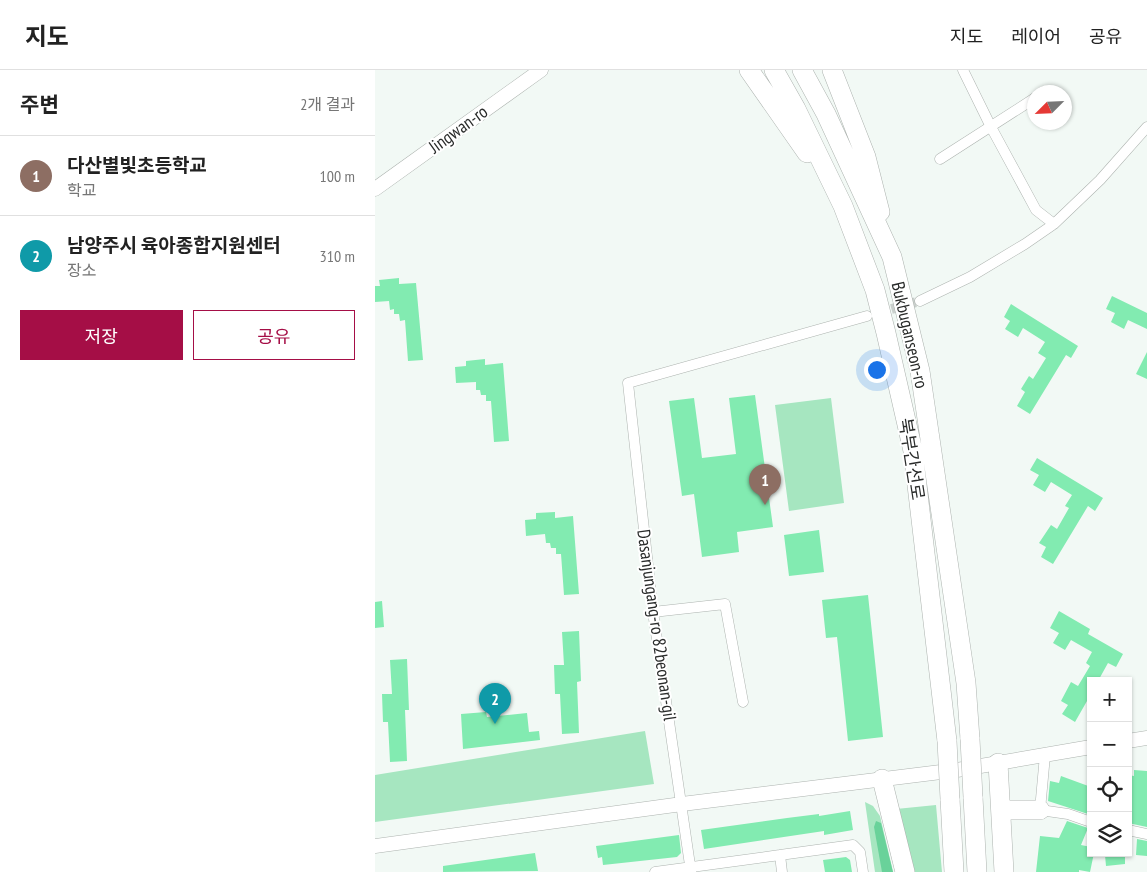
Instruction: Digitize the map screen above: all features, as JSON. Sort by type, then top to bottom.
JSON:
[{"type":"highway","points":[[749,70],[843,206]]},
{"type":"highway","name":"북부간선로","points":[[774,70],[796,109],[843,206],[875,290],[913,452],[947,741],[954,872]]},
{"type":"highway","name":"Bukbuganseon-ro","points":[[802,70],[826,114],[892,257],[920,371],[966,684],[977,872]]},
{"type":"highway","points":[[832,70],[866,157],[892,257]]},
{"type":"highway","points":[[998,763],[1004,872]]},
{"type":"highway","points":[[882,780],[905,872]]},
{"type":"highway","points":[[1001,810],[1040,810]]},
{"type":"street","name":"Jingwan-ro","points":[[375,189],[541,70]]},
{"type":"street","points":[[963,70],[991,127],[1036,210],[1054,224]]},
{"type":"street","points":[[940,159],[1027,103]]},
{"type":"street","points":[[920,301],[970,277],[1054,224],[1100,180],[1147,127]]},
{"type":"street","name":"Dasanjungang-ro 82beonan-gil","points":[[691,870],[683,804],[653,612],[628,383],[867,316]]},
{"type":"street","points":[[653,612],[725,604],[743,702]]},
{"type":"street","points":[[1132,740],[1147,738]]},
{"type":"street","points":[[375,846],[683,804],[957,770],[1087,748]]},
{"type":"street","points":[[1045,755],[1040,810],[1068,814],[1087,821]]},
{"type":"street","points":[[1132,831],[1147,834]]},
{"type":"street","points":[[655,872],[691,870],[853,845],[860,852],[863,872]]},
{"type":"street","points":[[780,855],[782,872]]},
{"type":"green space","points":[[831,398],[844,503],[789,511],[775,405]]},
{"type":"green space","points":[[645,731],[654,784],[375,822],[375,775]]},
{"type":"green space","points":[[865,802],[873,806],[880,816],[893,872],[875,872]]},
{"type":"green space","points":[[936,805],[942,872],[913,872],[896,809]]},
{"type":"green space","points":[[876,821],[881,823],[893,872],[882,872],[874,827]]},
{"type":"building","points":[[399,278],[399,284],[416,283],[423,360],[408,361],[405,320],[400,321],[399,314],[394,314],[394,309],[390,310],[389,301],[375,302],[375,286],[380,286],[379,280]]},
{"type":"building","points":[[1112,296],[1147,313],[1147,329],[1128,320],[1124,329],[1111,322],[1115,313],[1106,309]]},
{"type":"building","points":[[1011,304],[1078,346],[1071,358],[1066,355],[1030,414],[1017,406],[1025,392],[1021,389],[1029,376],[1033,379],[1046,358],[1038,353],[1045,342],[1023,328],[1018,337],[1005,329],[1010,321],[1004,317]]},
{"type":"building","points":[[1147,352],[1147,379],[1136,374]]},
{"type":"building","points":[[485,359],[485,365],[503,363],[509,441],[494,442],[491,401],[486,401],[486,395],[481,395],[480,390],[476,390],[476,382],[456,383],[455,367],[466,366],[466,361]]},
{"type":"building","points":[[755,395],[773,527],[737,532],[739,552],[702,557],[694,494],[682,496],[669,401],[694,398],[702,458],[736,454],[729,398]]},
{"type":"building","points":[[1037,458],[1103,498],[1095,511],[1088,506],[1053,564],[1041,557],[1046,547],[1039,543],[1051,525],[1057,529],[1069,508],[1065,506],[1072,495],[1051,482],[1045,492],[1033,485],[1039,475],[1030,470]]},
{"type":"building","points":[[555,512],[555,518],[573,516],[579,594],[564,595],[561,554],[556,554],[556,548],[551,548],[550,543],[546,543],[545,534],[526,536],[525,520],[536,519],[536,513]]},
{"type":"building","points":[[819,530],[824,572],[789,576],[784,535]]},
{"type":"building","points":[[868,595],[883,737],[848,741],[837,637],[826,638],[822,600]]},
{"type":"building","points":[[382,601],[384,627],[375,628],[375,602]]},
{"type":"building","points":[[1059,611],[1090,629],[1088,634],[1123,654],[1116,667],[1108,663],[1100,677],[1087,677],[1087,701],[1075,722],[1062,714],[1068,705],[1061,701],[1071,682],[1078,686],[1090,666],[1086,663],[1092,652],[1071,640],[1065,650],[1053,643],[1059,633],[1050,628]]},
{"type":"building","points":[[579,631],[581,681],[577,682],[579,733],[562,734],[560,694],[555,694],[554,665],[564,665],[562,632]]},
{"type":"building","points":[[407,659],[409,710],[405,710],[407,761],[390,762],[388,722],[383,722],[382,694],[392,694],[390,660]]},
{"type":"building","points":[[486,712],[487,717],[527,713],[529,732],[539,731],[540,740],[463,749],[461,714]]},
{"type":"building","points":[[1134,770],[1147,771],[1147,827],[1132,824],[1132,776],[1134,776]]},
{"type":"building","points":[[1061,776],[1087,786],[1087,814],[1048,801],[1050,781],[1059,783]]},
{"type":"building","points":[[850,811],[853,830],[824,835],[824,831],[704,849],[701,830]]},
{"type":"building","points":[[1067,821],[1087,828],[1081,845],[1087,846],[1087,857],[1093,857],[1090,872],[1079,870],[1079,872],[1036,872],[1040,836],[1059,838]]},
{"type":"building","points":[[679,835],[681,853],[677,857],[603,865],[602,857],[598,858],[596,846]]},
{"type":"building","points":[[1137,839],[1147,841],[1147,856],[1136,855]]},
{"type":"building","points":[[535,853],[538,871],[443,872],[443,866]]},
{"type":"building","points":[[846,857],[850,860],[852,872],[825,872],[823,860]]},
{"type":"building","points":[[1105,857],[1125,857],[1125,864],[1106,866]]},
{"type":"tunnel","points":[[877,313],[920,301]]},
{"type":"place","name":"다산별빛초등학교","points":[[765,505]]},
{"type":"place","name":"남양주시 육아종합지원센터","points":[[495,724]]}]
